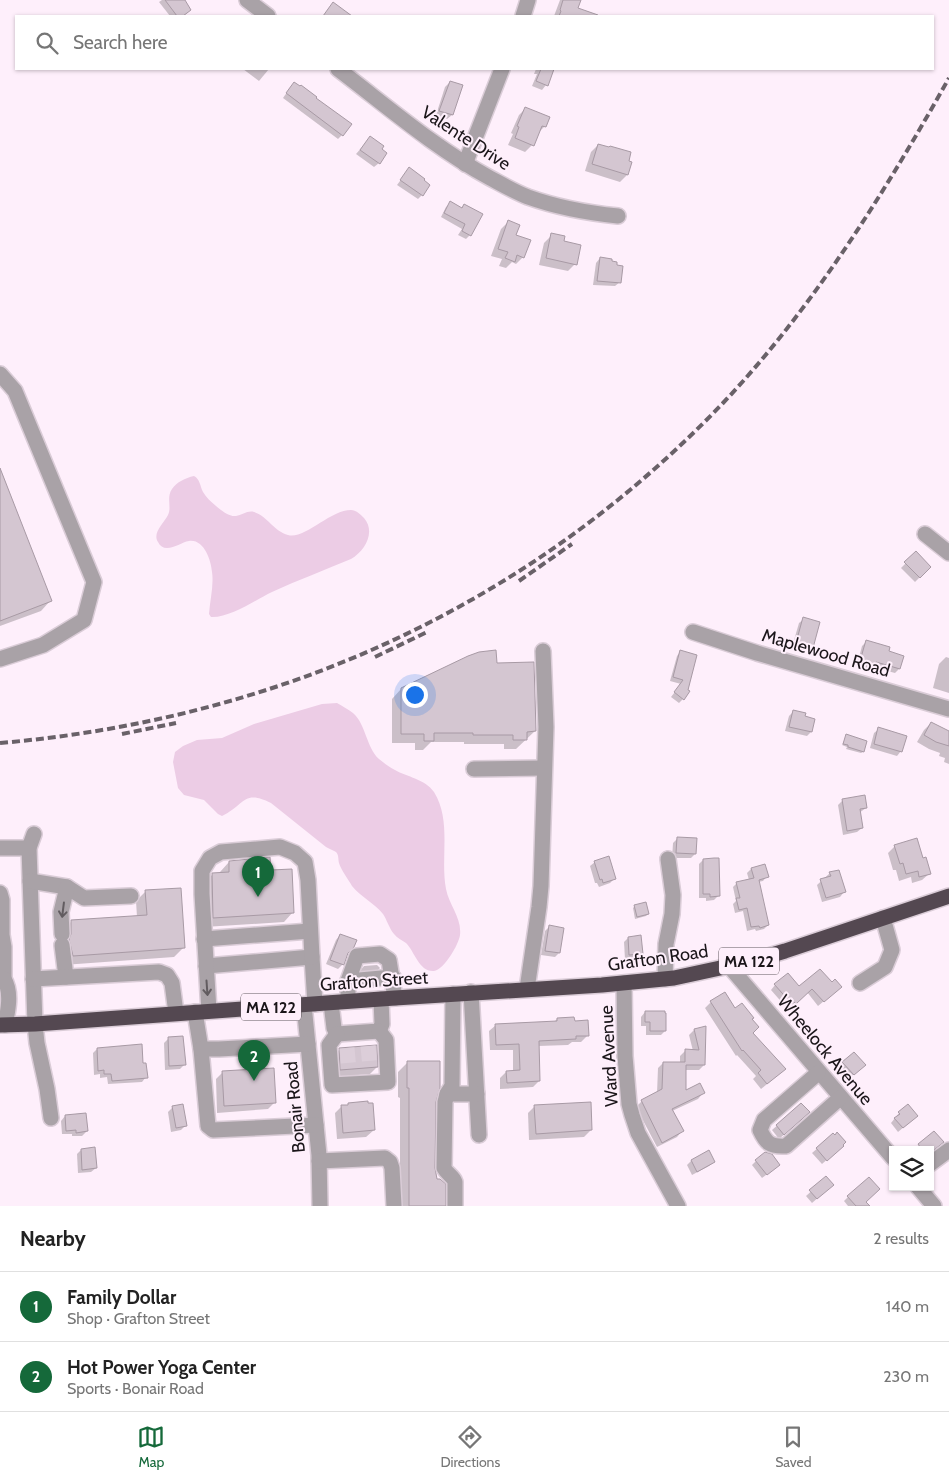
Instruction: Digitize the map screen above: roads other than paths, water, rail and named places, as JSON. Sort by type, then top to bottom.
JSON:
[{"type":"highway","name":"Grafton Road","points":[[534,989],[665,979],[729,966],[785,951],[949,896]]},
{"type":"highway","name":"Grafton Street","points":[[2,1025],[534,989]]},
{"type":"street","points":[[247,0],[267,15]]},
{"type":"street","points":[[523,15],[528,0]]},
{"type":"street","name":"Valente Drive","points":[[339,70],[417,130],[465,164],[527,196],[580,210],[618,216]]},
{"type":"street","points":[[465,164],[502,70]]},
{"type":"street","points":[[0,374],[16,392],[94,582],[84,620],[44,645],[0,660]]},
{"type":"street","points":[[926,534],[949,553]]},
{"type":"street","name":"Maplewood Road","points":[[693,632],[757,653],[949,709]]},
{"type":"street","points":[[534,989],[546,727],[543,651]]},
{"type":"street","points":[[474,769],[544,768]]},
{"type":"street","points":[[0,848],[31,841],[30,880],[35,1024],[47,1089],[50,1118]]},
{"type":"street","name":"Bonair Road","points":[[204,938],[202,871],[210,858],[220,852],[280,847],[295,853],[305,862],[308,880],[312,957],[308,1044],[319,1161],[320,1206]]},
{"type":"street","points":[[665,979],[666,944],[672,914],[673,895],[668,859]]},
{"type":"street","points":[[30,880],[67,887],[84,898],[131,896]]},
{"type":"street","points":[[66,977],[62,939],[62,912],[67,887]]},
{"type":"street","points":[[0,893],[2,900],[1,933],[4,946],[2,979],[7,984],[9,1006],[2,1025]]},
{"type":"street","points":[[860,983],[885,967],[892,950],[884,918]]},
{"type":"street","points":[[310,931],[204,938],[206,966],[201,1049],[206,1119],[208,1126],[213,1130],[316,1125]]},
{"type":"street","points":[[348,1001],[348,981],[357,956],[380,954],[390,960],[393,977],[382,1024],[371,1036]]},
{"type":"street","points":[[206,966],[312,957]]},
{"type":"street","name":"Wheelock Avenue","points":[[729,966],[818,1073],[889,1153]]},
{"type":"street","points":[[33,979],[159,972],[167,975],[172,983],[176,1013]]},
{"type":"street","points":[[348,981],[393,977]]},
{"type":"street","name":"Ward Avenue","points":[[624,983],[625,1056],[629,1104],[638,1133],[678,1206]]},
{"type":"street","points":[[470,992],[479,1135]]},
{"type":"street","points":[[453,994],[452,1086],[445,1102],[444,1168],[446,1173],[454,1178],[455,1206]]},
{"type":"street","points":[[331,1003],[334,1028],[344,1039]]},
{"type":"street","points":[[371,1036],[386,1040],[388,1082],[370,1083],[349,1077],[332,1085],[329,1045],[344,1039],[371,1036]]},
{"type":"street","points":[[201,1049],[308,1044]]},
{"type":"street","points":[[370,1068],[370,1083]]},
{"type":"street","points":[[818,1073],[764,1120],[760,1130],[766,1142],[778,1147],[786,1146],[840,1098]]},
{"type":"street","points":[[447,1094],[477,1094]]},
{"type":"street","points":[[934,1161],[949,1150]]},
{"type":"street","points":[[319,1161],[384,1158],[390,1162],[392,1168],[394,1206]]},
{"type":"street","points":[[921,1191],[934,1206]]},
{"type":"tunnel","points":[[368,1046],[370,1068]]},
{"type":"tunnel","points":[[347,1048],[349,1070]]},
{"type":"railway","points":[[0,743],[103,730],[203,708],[300,678],[393,640],[483,593],[567,538],[648,475],[723,403],[756,366],[787,328],[846,248],[899,164],[949,78]]},
{"type":"railway","points":[[519,581],[572,544]]},
{"type":"railway","points":[[375,657],[427,632]]},
{"type":"railway","points":[[122,734],[176,723]]},
{"type":"place","name":"Family Dollar","points":[[258,897]]},
{"type":"place","name":"Hot Power Yoga Center","points":[[254,1081]]}]
